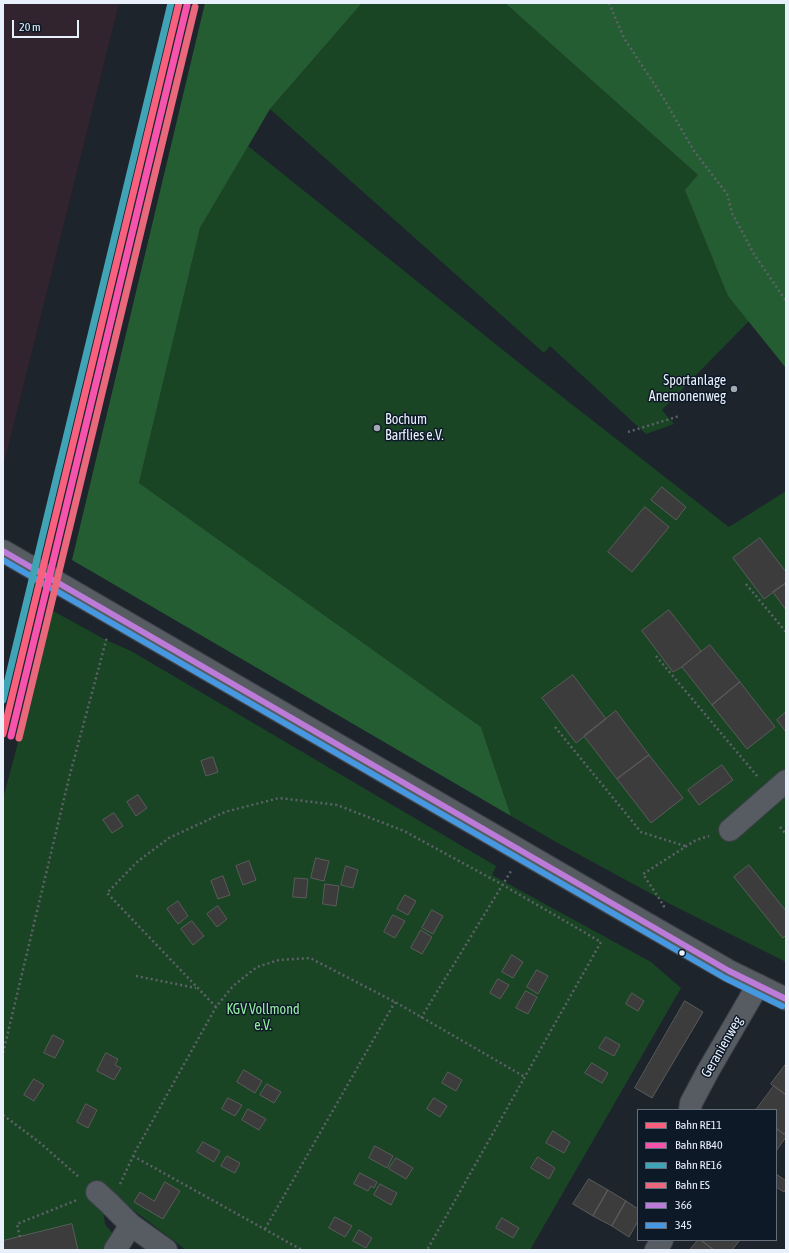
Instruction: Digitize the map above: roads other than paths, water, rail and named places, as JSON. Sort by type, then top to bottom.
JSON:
[{"type":"main road","points":[[4,552],[729,971],[786,999]]},
{"type":"main road","points":[[730,830],[779,787]]},
{"type":"main road","name":"Geranienweg","points":[[690,1109],[691,1103],[708,1071],[758,985]]},
{"type":"main road","points":[[104,1198],[130,1225],[166,1250]]},
{"type":"main road","points":[[115,1250],[130,1225]]},
{"type":"main road","points":[[656,1250],[661,1241]]},
{"type":"rail line","name":"RE16","points":[[3,700],[171,3]]},
{"type":"rail line","name":"RE11","points":[[3,734],[179,3]]},
{"type":"rail line","name":"RB40","points":[[11,736],[187,5]]},
{"type":"rail line","name":"ES","points":[[19,738],[195,7]]},
{"type":"place","name":"Sportanlage Anemonenweg","points":[[734,389]]},
{"type":"place","name":"Bochum Barflies e.V.","points":[[377,428]]},
{"type":"park label","name":"KGV Vollmond e.V.","points":[[263,1018]]}]
